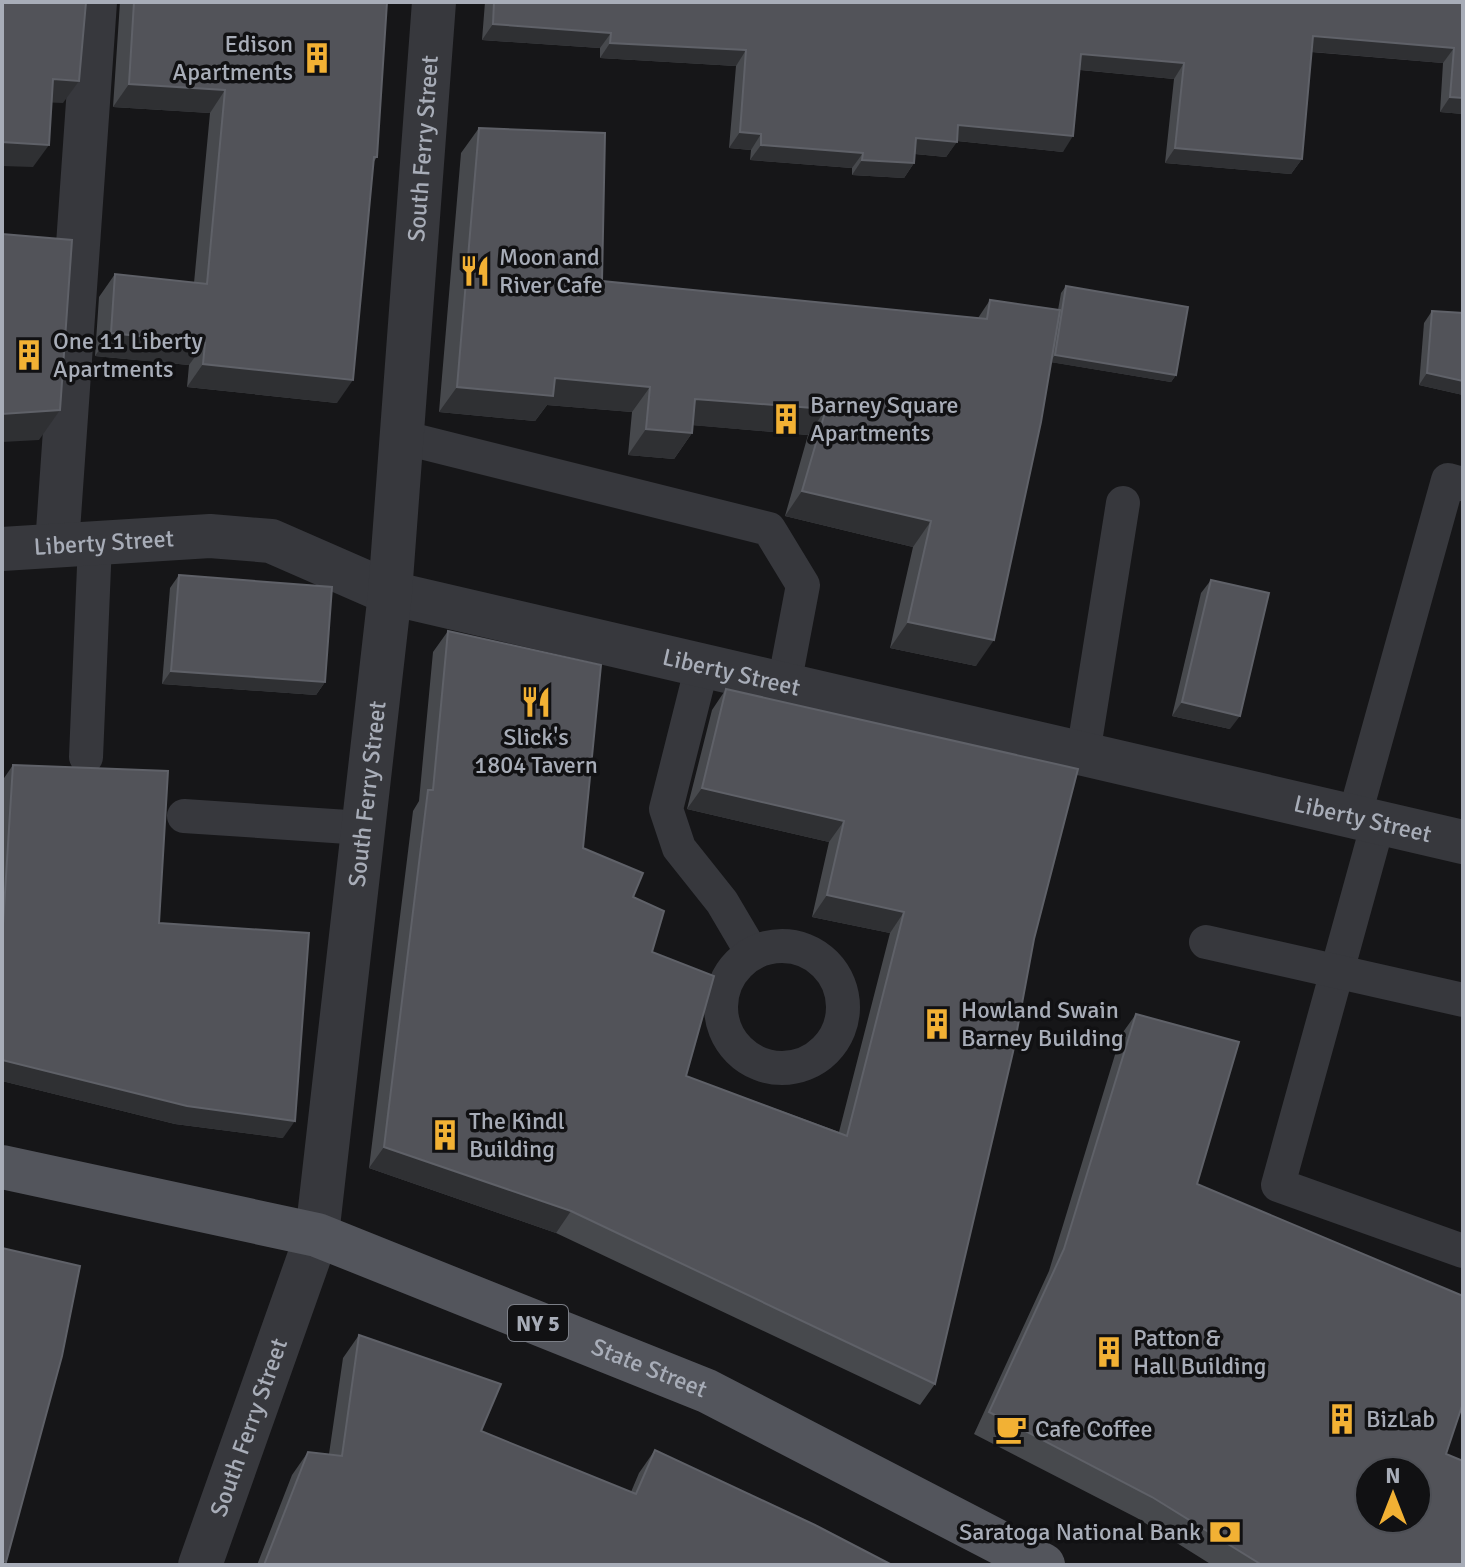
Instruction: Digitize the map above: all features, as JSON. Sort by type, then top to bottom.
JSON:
[{"type":"main road","name":"State Street","points":[[2,1167],[317,1235],[707,1391],[1043,1565]]},
{"type":"street","points":[[76,544],[95,2]]},
{"type":"street","name":"South Ferry Street","points":[[200,1565],[317,1235],[390,593],[434,2]]},
{"type":"street","name":"Liberty Street","points":[[2,549],[210,536],[271,541],[390,593],[1463,842]]},
{"type":"lane","points":[[401,437],[769,529],[803,585],[784,685]]},
{"type":"lane","points":[[1463,484],[1448,480],[1366,820],[1339,974],[1278,1185],[1463,1251]]},
{"type":"lane","points":[[1083,754],[1123,503]]},
{"type":"lane","points":[[76,544],[86,757]]},
{"type":"lane","points":[[702,666],[666,809],[679,848],[722,902],[752,953]]},
{"type":"lane","points":[[184,816],[363,828]]},
{"type":"lane","points":[[1206,942],[1463,1000]]},
{"type":"building","points":[[2,2],[86,2],[79,81],[53,79],[49,145],[2,142]]},
{"type":"building","points":[[134,2],[387,2],[377,157],[374,157],[353,380],[203,364],[205,343],[111,333],[115,274],[207,284],[225,90],[129,84]]},
{"type":"building","points":[[494,2],[1463,2],[1463,98],[1450,97],[1454,48],[1313,36],[1302,159],[1175,148],[1184,63],[1081,54],[1073,136],[958,125],[957,142],[916,138],[914,163],[862,160],[863,153],[761,145],[761,134],[740,132],[746,50],[610,43],[611,33],[493,24]]},
{"type":"building","points":[[479,128],[605,133],[602,281],[987,319],[990,300],[1060,310],[1041,422],[994,640],[908,622],[931,521],[802,491],[826,409],[695,399],[692,433],[646,429],[650,387],[555,378],[553,396],[457,387]]},
{"type":"building","name":"One 11 Liberty Apartments","points":[[2,234],[72,240],[60,410],[2,414]]},
{"type":"building","points":[[1066,286],[1188,307],[1176,375],[1055,355]]},
{"type":"building","points":[[1432,311],[1463,313],[1463,381],[1427,373]]},
{"type":"building","points":[[179,575],[332,587],[325,682],[171,671]]},
{"type":"building","points":[[1211,580],[1269,593],[1240,716],[1182,702]]},
{"type":"building","points":[[448,631],[601,665],[583,848],[643,873],[633,897],[664,911],[652,952],[714,976],[686,1076],[847,1136],[904,912],[827,895],[844,821],[702,788],[726,689],[1078,769],[1034,939],[1013,1052],[935,1384],[571,1211],[384,1147],[428,790],[433,790]]},
{"type":"building","points":[[13,765],[168,771],[159,923],[309,933],[295,1121],[187,1106],[2,1060],[2,940]]},
{"type":"building","points":[[1136,1014],[1239,1042],[1197,1184],[1463,1296],[1463,1403],[1446,1454],[1463,1461],[1463,1565],[1262,1565],[1152,1497],[989,1412],[1064,1249]]},
{"type":"building","points":[[2,1248],[80,1266],[62,1356],[6,1562],[2,1561]]},
{"type":"building","points":[[359,1335],[501,1384],[481,1431],[636,1494],[655,1450],[892,1565],[264,1565],[308,1452],[342,1456]]},
{"type":"place","name":"Edison Apartments","points":[[317,58]]},
{"type":"place","name":"Moon and River Cafe","points":[[475,271]]},
{"type":"place","name":"One 11 Liberty Apartments","points":[[29,355]]},
{"type":"place","name":"Barney Square Apartments","points":[[786,419]]},
{"type":"place","name":"Slick's 1804 Tavern","points":[[536,702]]},
{"type":"place","name":"Howland Swain Barney Building","points":[[937,1024]]},
{"type":"place","name":"The Kindl Building","points":[[445,1135]]},
{"type":"place","name":"Patton & Hall Building","points":[[1109,1352]]},
{"type":"place","name":"BizLab","points":[[1342,1419]]},
{"type":"place","name":"Cafe Coffee","points":[[1011,1429]]},
{"type":"place","name":"Saratoga National Bank","points":[[1225,1532]]}]
